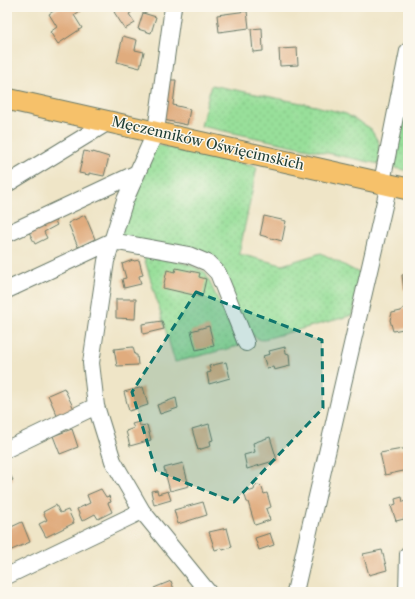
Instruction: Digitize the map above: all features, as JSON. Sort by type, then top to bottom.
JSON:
[{"type":"main road","name":"Męczenników Oświęcimskich","points":[[7,98],[393,185]]},
{"type":"street","points":[[173,7],[156,132],[125,200],[106,260],[91,363],[96,406],[113,461],[142,512],[208,592]]},
{"type":"street","points":[[295,592],[393,185],[408,52]]},
{"type":"street","points":[[7,184],[110,121]]},
{"type":"street","points":[[7,234],[137,173]]},
{"type":"street","points":[[7,290],[112,241],[189,255],[208,263],[218,273],[246,343]]},
{"type":"street","points":[[7,449],[96,406]]},
{"type":"street","points":[[7,576],[142,512]]},
{"type":"street","points":[[407,592],[408,554]]},
{"type":"highlighted area","points":[[196,292],[322,340],[323,408],[234,502],[156,471],[132,392]]},
{"type":"green space","points":[[408,71],[408,171],[390,167]]},
{"type":"green space","points":[[211,85],[316,106],[346,114],[370,128],[379,143],[379,164],[201,126]]},
{"type":"green space","points":[[155,144],[257,167],[239,254],[282,265],[321,253],[361,274],[353,315],[261,340],[243,331],[218,266],[117,238]]},
{"type":"green space","points":[[143,254],[188,264],[205,272],[239,346],[175,362]]},
{"type":"building","points":[[60,7],[80,7],[82,10],[74,15],[82,28],[58,44],[50,32],[57,27],[49,14]]},
{"type":"building","points":[[121,7],[128,7],[132,12],[129,14],[135,23],[125,29],[114,12]]},
{"type":"building","points":[[247,11],[249,28],[219,32],[217,15]]},
{"type":"building","points":[[143,13],[156,17],[151,33],[138,29]]},
{"type":"building","points":[[262,28],[263,51],[253,52],[251,29]]},
{"type":"building","points":[[123,36],[137,40],[135,50],[144,52],[140,68],[117,62]]},
{"type":"building","points":[[297,48],[298,65],[280,66],[279,49]]},
{"type":"building","points":[[167,80],[176,80],[173,105],[190,109],[187,125],[164,120]]},
{"type":"building","points":[[84,151],[109,157],[104,176],[79,173]]},
{"type":"building","points":[[85,215],[95,239],[78,247],[68,223]]},
{"type":"building","points":[[264,216],[286,221],[282,241],[260,235]]},
{"type":"building","points":[[53,217],[57,225],[44,232],[47,238],[35,244],[28,230]]},
{"type":"building","points":[[133,260],[139,260],[143,275],[139,276],[141,284],[124,288],[122,279],[126,278],[122,264]]},
{"type":"building","points":[[176,268],[200,273],[199,277],[206,279],[202,297],[163,288],[167,270],[175,272]]},
{"type":"building","points":[[408,274],[408,289],[404,290],[402,275]]},
{"type":"building","points":[[116,299],[136,299],[135,319],[116,318]]},
{"type":"building","points":[[403,308],[408,308],[408,328],[393,331],[390,320],[392,313],[401,311]]},
{"type":"building","points":[[162,321],[164,329],[143,334],[142,324]]},
{"type":"building","points":[[209,326],[214,346],[196,350],[191,331]]},
{"type":"building","points":[[133,347],[135,355],[137,355],[138,365],[117,366],[114,349]]},
{"type":"building","points":[[285,347],[286,353],[289,354],[290,366],[274,370],[273,367],[267,368],[263,356],[270,354],[269,351]]},
{"type":"building","points":[[226,362],[230,378],[209,384],[207,373],[211,372],[209,366]]},
{"type":"building","points":[[143,387],[148,405],[129,411],[124,392]]},
{"type":"building","points":[[64,388],[76,413],[59,420],[48,395]]},
{"type":"building","points":[[176,398],[178,408],[160,414],[157,405]]},
{"type":"building","points":[[139,422],[140,426],[147,425],[151,440],[130,446],[126,431],[134,428],[132,424]]},
{"type":"building","points":[[209,424],[213,440],[210,441],[211,446],[198,450],[192,429]]},
{"type":"building","points":[[72,429],[78,447],[60,454],[53,436]]},
{"type":"building","points":[[270,437],[277,460],[247,469],[244,455],[255,452],[253,443]]},
{"type":"building","points":[[408,448],[408,470],[385,475],[380,453]]},
{"type":"building","points":[[183,463],[189,486],[170,491],[164,468]]},
{"type":"building","points":[[7,469],[13,480],[7,483]]},
{"type":"building","points":[[259,485],[264,494],[267,493],[271,507],[266,509],[270,520],[255,525],[244,493],[254,490],[255,486]]},
{"type":"building","points":[[101,489],[106,497],[109,496],[111,502],[108,503],[112,512],[98,519],[95,514],[82,521],[77,509],[90,503],[87,495]]},
{"type":"building","points":[[157,490],[158,494],[168,491],[171,500],[154,505],[151,491]]},
{"type":"building","points":[[402,497],[403,502],[408,501],[408,518],[396,521],[391,506],[396,504],[395,499]]},
{"type":"building","points":[[203,502],[207,515],[178,524],[174,510]]},
{"type":"building","points":[[56,505],[60,513],[68,510],[74,523],[46,537],[39,524],[47,520],[43,512]]},
{"type":"building","points":[[22,522],[30,542],[7,552],[7,529]]},
{"type":"building","points":[[227,528],[232,547],[223,550],[222,548],[215,550],[209,532]]},
{"type":"building","points":[[270,533],[274,545],[259,550],[255,538]]},
{"type":"building","points":[[382,550],[387,570],[369,575],[363,554]]},
{"type":"building","points":[[171,581],[175,592],[156,592],[154,588]]}]
